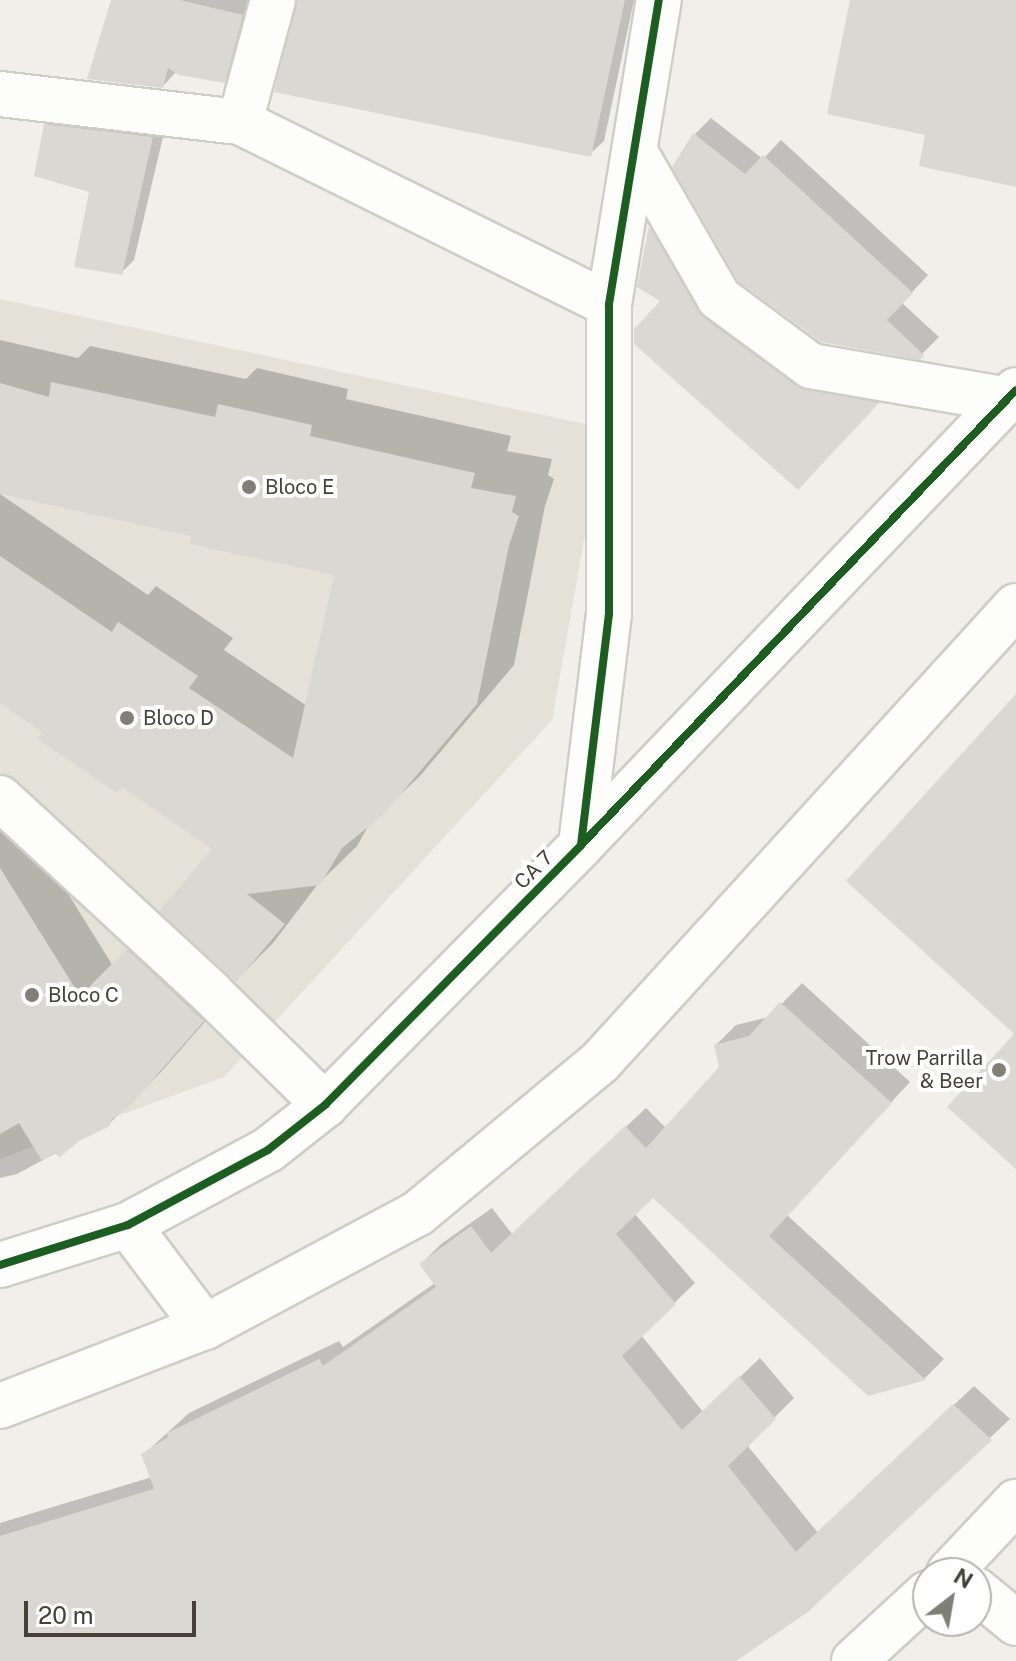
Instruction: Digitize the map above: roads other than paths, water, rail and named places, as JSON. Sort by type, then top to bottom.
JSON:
[{"type":"street","points":[[240,122],[273,0]]},
{"type":"street","points":[[581,845],[609,614],[609,304],[659,0]]},
{"type":"street","points":[[0,94],[240,122],[609,304]]},
{"type":"street","points":[[636,154],[719,298],[811,366],[1011,395]]},
{"type":"street","name":"CA 7","points":[[0,1265],[128,1225],[268,1150],[325,1105],[581,845],[1011,395]]},
{"type":"street","points":[[0,1406],[205,1327],[417,1214],[601,1061],[1016,606]]},
{"type":"street","points":[[0,798],[209,991],[325,1105]]},
{"type":"street","points":[[128,1225],[205,1327]]},
{"type":"street","points":[[971,1557],[1016,1502]]},
{"type":"street","points":[[992,1607],[1016,1623]]},
{"type":"street","points":[[854,1661],[912,1613]]},
{"type":"place","name":"Bloco E","points":[[249,487]]},
{"type":"place","name":"Bloco D","points":[[127,718]]},
{"type":"place","name":"Bloco C","points":[[32,995]]},
{"type":"place","name":"Trow Parrilla & Beer","points":[[999,1070]]}]
